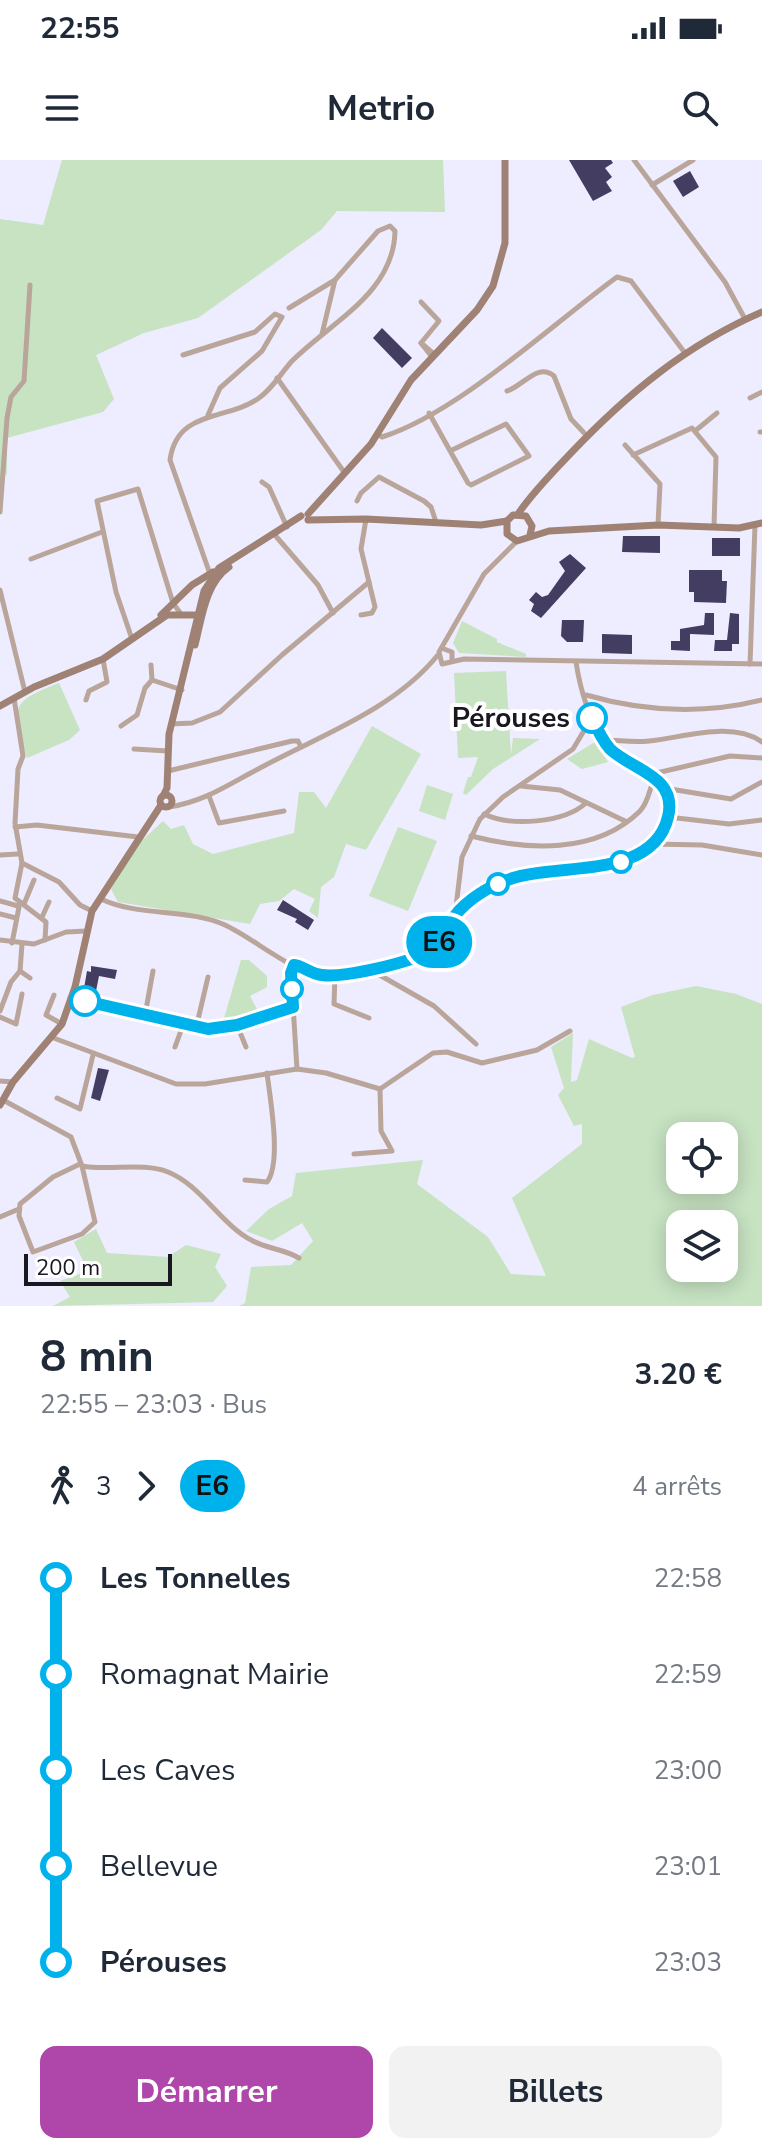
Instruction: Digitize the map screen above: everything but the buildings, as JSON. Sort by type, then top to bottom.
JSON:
[{"type":"main road","points":[[306,516],[378,434],[411,380],[477,310],[501,265],[505,233],[505,160]]},
{"type":"main road","points":[[510,532],[531,496],[632,392],[685,353],[762,312]]},
{"type":"main road","points":[[152,626],[192,585],[213,577],[306,516],[323,494]]},
{"type":"main road","points":[[530,527],[531,496]]},
{"type":"main road","points":[[315,503],[322,518]]},
{"type":"main road","points":[[518,514],[530,527]]},
{"type":"main road","points":[[306,516],[486,525],[510,532],[530,527],[549,531],[756,524]]},
{"type":"main road","points":[[306,516],[333,519]]},
{"type":"main road","points":[[169,771],[168,751],[173,724],[200,615],[213,577],[219,568],[275,535]]},
{"type":"main road","points":[[192,585],[206,593]]},
{"type":"main road","points":[[0,706],[103,659],[134,641],[167,615],[200,615]]},
{"type":"main road","points":[[181,615],[194,629]]},
{"type":"main road","points":[[181,690],[200,615]]},
{"type":"main road","points":[[2,1103],[13,1082],[62,1024],[92,911],[139,835],[167,801],[173,724]]},
{"type":"street","points":[[634,160],[725,282],[745,319]]},
{"type":"street","points":[[652,185],[693,160]]},
{"type":"street","points":[[213,577],[170,460],[173,444],[187,425],[256,400],[322,334],[360,303],[387,272],[395,238],[393,228],[384,226],[335,280],[289,308]]},
{"type":"street","points":[[378,434],[382,437],[397,432],[482,379],[617,277],[631,281],[685,353]]},
{"type":"street","points":[[322,334],[335,280]]},
{"type":"street","points":[[0,512],[4,491],[7,418],[11,397],[24,381],[30,285]]},
{"type":"street","points":[[421,302],[439,321],[421,343],[433,355]]},
{"type":"street","points":[[183,355],[255,332],[275,314],[282,317],[262,351],[220,388],[207,416]]},
{"type":"street","points":[[507,391],[540,371],[549,371],[554,376],[571,419],[587,436]]},
{"type":"street","points":[[277,378],[344,472]]},
{"type":"street","points":[[750,398],[762,392]]},
{"type":"street","points":[[429,413],[450,451],[471,485],[529,456],[506,424],[450,451]]},
{"type":"street","points":[[695,431],[717,413]]},
{"type":"street","points":[[633,455],[692,428],[716,457],[717,527]]},
{"type":"street","points":[[625,445],[660,484],[658,525]]},
{"type":"street","points":[[357,501],[361,493],[379,477],[424,501],[431,507],[436,522]]},
{"type":"street","points":[[262,482],[269,487],[287,527]]},
{"type":"street","points":[[134,641],[120,607],[97,501],[138,489],[173,603],[181,615]]},
{"type":"street","points":[[361,615],[372,613],[375,607],[361,549],[366,519]]},
{"type":"street","points":[[750,664],[756,524]]},
{"type":"street","points":[[31,559],[102,532]]},
{"type":"street","points":[[450,654],[450,635],[480,580],[503,554],[510,532]]},
{"type":"street","points":[[275,535],[318,585],[333,613]]},
{"type":"street","points":[[173,724],[192,723],[220,712],[369,582]]},
{"type":"street","points":[[0,590],[25,692]]},
{"type":"street","points":[[439,659],[450,654]]},
{"type":"street","points":[[167,801],[182,805],[209,796],[374,706],[450,654],[464,659],[762,664]]},
{"type":"street","points":[[86,700],[89,691],[107,682],[103,659]]},
{"type":"street","points":[[576,662],[592,718],[604,740],[614,752],[653,776],[664,788],[668,817],[651,844]]},
{"type":"street","points":[[121,726],[137,715],[145,688],[152,680],[151,665]]},
{"type":"street","points":[[152,680],[181,690]]},
{"type":"street","points":[[585,695],[619,704],[677,711],[762,700]]},
{"type":"street","points":[[14,698],[23,756],[18,769],[15,827],[22,863],[15,898],[42,916],[46,922],[45,940]]},
{"type":"street","points":[[455,915],[460,868],[471,836],[484,814],[573,749],[592,718]]},
{"type":"street","points":[[604,740],[649,741],[728,733],[752,736],[762,742]]},
{"type":"street","points":[[169,771],[292,741],[298,741],[301,747]]},
{"type":"street","points":[[134,749],[168,751]]},
{"type":"street","points":[[653,776],[730,756],[762,758]]},
{"type":"street","points":[[471,836],[507,845],[546,848],[585,840],[625,821],[643,807],[653,776]]},
{"type":"street","points":[[664,788],[731,799],[762,782]]},
{"type":"street","points":[[520,786],[560,790],[625,821]]},
{"type":"street","points":[[209,796],[219,823],[284,811]]},
{"type":"street","points":[[484,814],[505,820],[538,820],[576,810],[586,803]]},
{"type":"street","points":[[668,817],[703,823],[762,820]]},
{"type":"street","points":[[15,827],[37,825],[139,835]]},
{"type":"street","points":[[101,899],[221,923],[316,974],[335,975],[416,957],[432,948],[455,915],[481,893],[510,879],[547,871],[609,866],[651,844],[702,845],[762,855]]},
{"type":"street","points":[[0,855],[18,854]]},
{"type":"street","points":[[22,863],[59,882],[71,899],[92,911]]},
{"type":"street","points":[[12,943],[16,918],[34,880]]},
{"type":"street","points":[[0,901],[21,904]]},
{"type":"street","points":[[42,916],[49,902]]},
{"type":"street","points":[[0,914],[16,918]]},
{"type":"street","points":[[0,940],[22,944],[66,932],[87,931]]},
{"type":"street","points":[[0,1011],[11,982],[20,971],[22,944]]},
{"type":"street","points":[[295,964],[291,973],[297,1069]]},
{"type":"street","points":[[373,967],[376,973],[434,1006],[476,1044]]},
{"type":"street","points":[[20,971],[30,978]]},
{"type":"street","points":[[145,1015],[153,971]]},
{"type":"street","points":[[335,975],[334,1004],[369,1018]]},
{"type":"street","points":[[196,1028],[208,977]]},
{"type":"street","points":[[0,1017],[16,1024],[22,994]]},
{"type":"street","points":[[54,995],[45,1012],[62,1024]]},
{"type":"street","points":[[71,996],[196,1028],[237,1025],[293,1007]]},
{"type":"street","points":[[175,1047],[183,1025]]},
{"type":"street","points":[[237,1025],[246,1047]]},
{"type":"street","points":[[380,1089],[433,1053],[447,1052],[482,1063],[537,1050],[570,1031]]},
{"type":"street","points":[[51,1037],[176,1084],[205,1084],[297,1069],[326,1073],[380,1089]]},
{"type":"street","points":[[57,1098],[80,1109],[93,1055]]},
{"type":"street","points":[[245,1180],[267,1182],[271,1176],[274,1146],[267,1073]]},
{"type":"street","points":[[0,1081],[13,1082]]},
{"type":"street","points":[[354,1154],[392,1151],[381,1131],[380,1089]]},
{"type":"street","points":[[2,1103],[71,1137],[95,1222],[82,1234],[33,1252],[19,1209]]},
{"type":"street","points":[[0,1217],[19,1209],[29,1194],[81,1165],[164,1170],[186,1184],[215,1212],[254,1242],[285,1249],[299,1258]]},
{"type":"green space","points":[[62,160],[443,160],[445,212],[337,211],[321,230],[198,318],[144,333],[96,355],[114,399],[103,412],[7,438],[7,474],[0,479],[0,219],[43,225]]},
{"type":"green space","points":[[462,621],[497,639],[497,642],[526,654],[526,657],[459,653],[453,643]]},
{"type":"green space","points":[[506,671],[511,755],[513,738],[540,739],[493,769],[466,795],[463,793],[468,777],[471,777],[478,757],[458,758],[454,673]]},
{"type":"green space","points":[[59,683],[80,730],[69,740],[27,758],[19,727],[19,708],[31,696]]},
{"type":"green space","points":[[372,726],[421,754],[366,850],[346,844],[334,877],[321,887],[318,918],[309,911],[315,899],[294,889],[279,901],[260,904],[250,924],[118,902],[111,889],[136,846],[163,821],[171,829],[184,825],[193,844],[213,854],[294,833],[299,792],[314,792],[326,808]]},
{"type":"green space","points":[[595,742],[608,762],[582,769],[567,759]]},
{"type":"green space","points":[[427,785],[453,794],[445,820],[419,811]]},
{"type":"green space","points":[[398,827],[437,841],[408,911],[369,896]]},
{"type":"green space","points":[[241,960],[249,960],[267,976],[267,987],[250,996],[259,1013],[222,1025]]},
{"type":"green space","points":[[696,986],[736,994],[762,1004],[762,1306],[239,1306],[245,1303],[251,1267],[291,1265],[313,1241],[302,1223],[272,1241],[246,1231],[269,1209],[292,1196],[296,1173],[423,1160],[417,1184],[488,1237],[511,1274],[546,1276],[512,1198],[582,1144],[582,1124],[574,1126],[558,1095],[564,1088],[551,1047],[573,1033],[571,1082],[577,1080],[589,1039],[635,1057],[621,1007],[653,995]]},
{"type":"green space","points":[[96,1229],[107,1253],[168,1257],[186,1245],[221,1254],[215,1267],[227,1286],[213,1302],[53,1306],[70,1297],[60,1281],[88,1271],[74,1242]]},
{"type":"bus line","name":"E6","points":[[85,1001],[196,1028],[218,1029],[237,1025],[264,1013],[293,1007],[291,969],[295,964],[316,974],[329,976],[416,957],[438,943],[465,905],[497,884],[535,873],[601,867],[629,858],[651,844],[663,830],[669,803],[659,781],[614,752],[598,732],[592,718]]},
{"type":"place","name":"Pérouses","points":[[592,718]]}]
